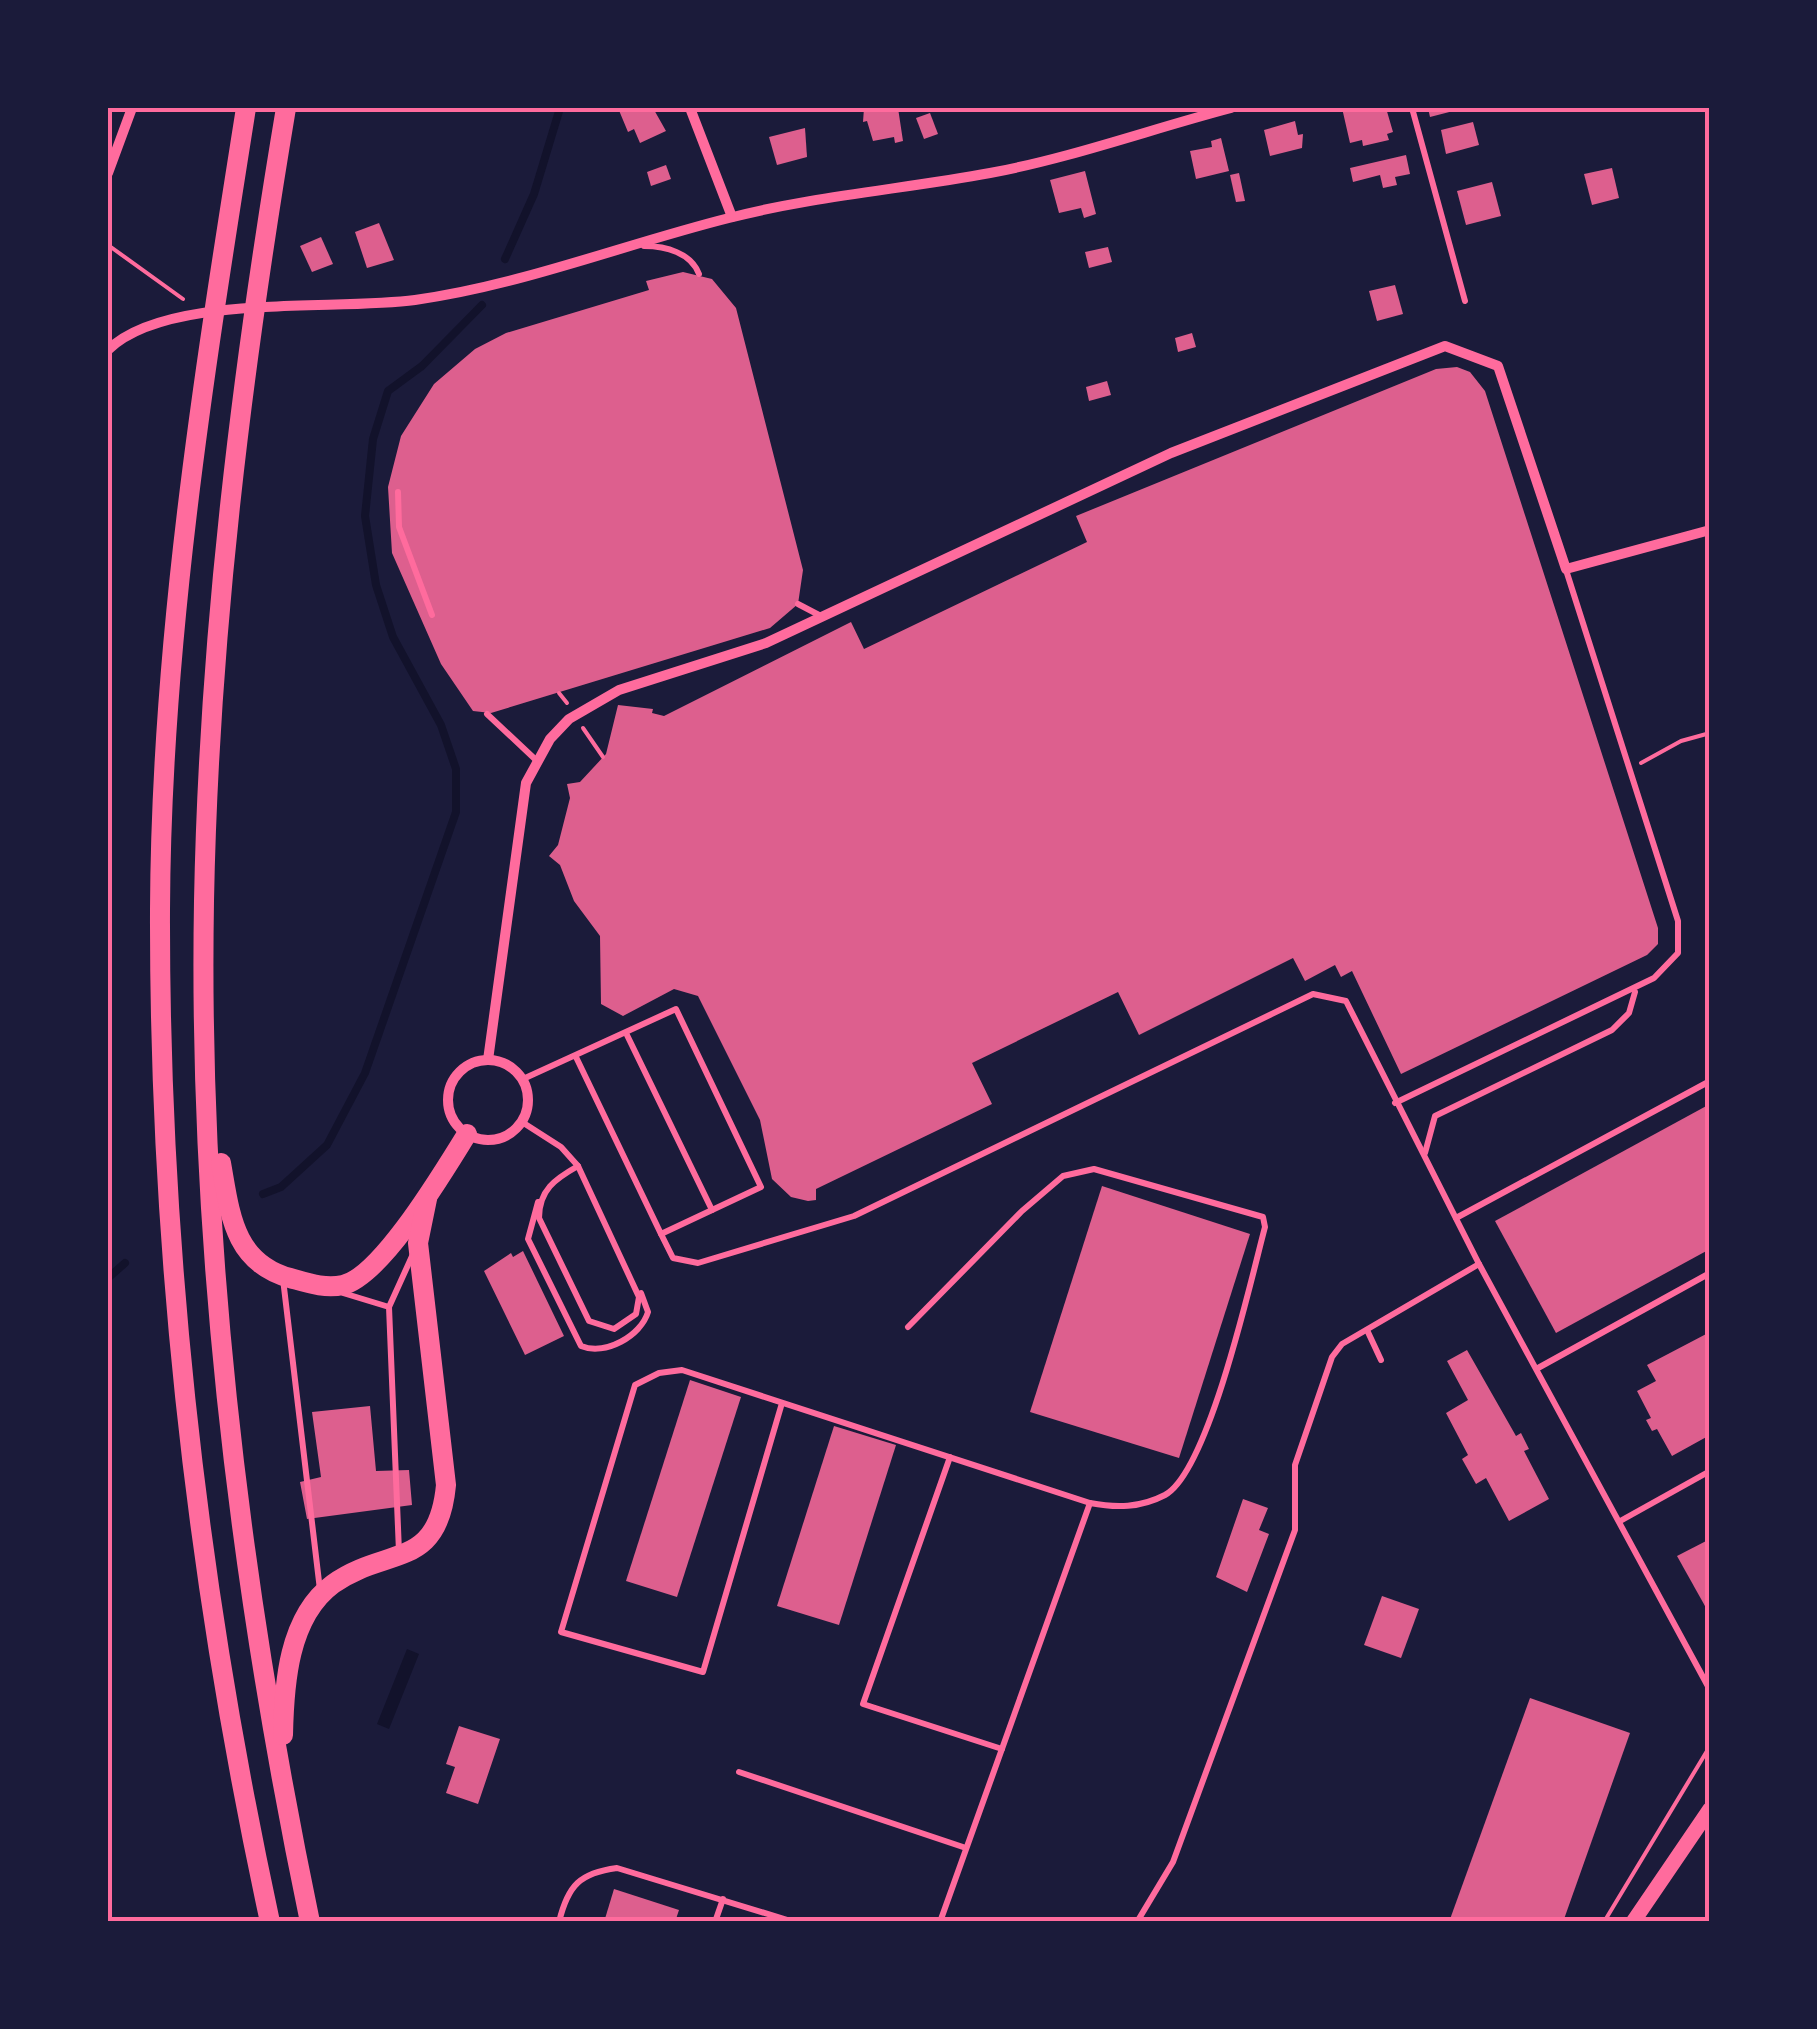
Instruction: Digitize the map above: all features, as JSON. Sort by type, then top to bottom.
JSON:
[{"type":"highway","points":[[246,108],[186,512],[160,907],[171,1247],[189,1428],[215,1626],[270,1922]]},
{"type":"highway","points":[[286,108],[257,279],[227,518],[204,901],[206,1082],[226,1391],[240,1514],[284,1797],[310,1922]]},
{"type":"highway","points":[[206,1082],[237,1240],[252,1258],[283,1276],[322,1286],[351,1282],[370,1270],[427,1199],[466,1134]]},
{"type":"highway","points":[[284,1797],[289,1662],[303,1624],[321,1596],[352,1574],[400,1558],[421,1545],[438,1525],[446,1485],[418,1243],[427,1199]]},
{"type":"highway","points":[[260,1873],[262,1922]]},
{"type":"street","points":[[108,173],[132,108]]},
{"type":"street","points":[[690,108],[732,217]]},
{"type":"street","points":[[108,350],[140,327],[192,316],[416,300],[526,276],[732,217],[994,172],[1231,108]]},
{"type":"street","points":[[488,1060],[526,783],[536,760],[569,719],[596,700],[766,643],[1172,453],[1445,346],[1498,366],[1566,568],[1710,530]]},
{"type":"street","points":[[488,1060],[514,1069],[523,1080],[528,1101],[522,1122],[514,1132],[490,1140],[466,1134],[451,1114],[450,1089],[464,1068],[488,1060]]},
{"type":"street","points":[[1633,1922],[1710,1810]]},
{"type":"lane","points":[[1412,108],[1465,301]]},
{"type":"lane","points":[[633,245],[671,250],[688,259],[699,274]]},
{"type":"lane","points":[[398,492],[399,526],[432,615]]},
{"type":"lane","points":[[1395,1102],[1654,978],[1678,953],[1682,939],[1678,921],[1566,568]]},
{"type":"lane","points":[[798,604],[819,615]]},
{"type":"lane","points":[[487,714],[536,760]]},
{"type":"lane","points":[[1425,1160],[1427,1133],[1435,1116],[1612,1030],[1629,1013],[1635,992]]},
{"type":"lane","points":[[576,1057],[673,1258],[698,1263],[854,1216],[1314,994],[1346,1001],[1425,1160],[1622,1520],[1710,1690]]},
{"type":"lane","points":[[523,1080],[676,1009],[761,1187],[662,1234]]},
{"type":"lane","points":[[626,1033],[712,1210]]},
{"type":"lane","points":[[1456,1218],[1710,1081]]},
{"type":"lane","points":[[522,1122],[560,1147],[578,1166],[634,1284],[640,1306],[631,1321],[614,1329],[589,1322],[539,1218],[543,1194]]},
{"type":"lane","points":[[578,1166],[552,1182],[543,1194],[532,1214],[528,1239],[581,1346],[602,1347],[642,1327],[648,1302],[634,1284]]},
{"type":"lane","points":[[782,1403],[703,1672],[561,1632],[635,1386],[659,1373],[682,1370],[1090,1503],[1121,1509],[1168,1494],[1199,1448],[1266,1227],[1263,1217],[1094,1170],[1063,1176],[1022,1211],[908,1327]]},
{"type":"lane","points":[[400,1558],[389,1308],[418,1243]]},
{"type":"lane","points":[[1137,1922],[1173,1862],[1294,1530],[1295,1464],[1332,1357],[1342,1344],[1480,1264]]},
{"type":"lane","points":[[1538,1368],[1710,1273]]},
{"type":"lane","points":[[283,1276],[321,1596]]},
{"type":"lane","points":[[322,1286],[389,1308]]},
{"type":"lane","points":[[1367,1330],[1381,1360]]},
{"type":"lane","points":[[950,1457],[863,1704],[1002,1749]]},
{"type":"lane","points":[[1622,1520],[1710,1471]]},
{"type":"lane","points":[[940,1922],[1090,1503]]},
{"type":"lane","points":[[738,1772],[966,1848]]},
{"type":"lane","points":[[559,1922],[566,1890],[589,1872],[617,1868],[794,1922]]},
{"type":"lane","points":[[715,1922],[722,1899]]},
{"type":"path","points":[[108,245],[183,299],[192,316]]},
{"type":"path","points":[[1639,765],[1681,741],[1710,732]]},
{"type":"path","points":[[1604,1922],[1710,1746]]},
{"type":"shaded area","points":[[407,1649],[419,1654],[389,1729],[377,1724]]},
{"type":"building","points":[[618,108],[653,108],[666,131],[640,143],[634,129],[628,132]]},
{"type":"building","points":[[864,108],[898,108],[903,141],[895,143],[894,137],[873,141],[867,121],[863,122]]},
{"type":"building","points":[[1342,108],[1386,108],[1393,132],[1387,134],[1389,140],[1363,146],[1362,140],[1350,143]]},
{"type":"building","points":[[1428,108],[1461,108],[1461,109],[1430,117]]},
{"type":"building","points":[[930,113],[938,134],[924,139],[916,118]]},
{"type":"building","points":[[1295,121],[1298,135],[1303,134],[1302,148],[1270,156],[1264,130]]},
{"type":"building","points":[[1473,122],[1479,145],[1446,154],[1441,130]]},
{"type":"building","points":[[805,128],[807,157],[777,165],[769,137]]},
{"type":"building","points":[[1221,138],[1229,171],[1196,179],[1190,151],[1212,147],[1211,141]]},
{"type":"building","points":[[1406,155],[1410,174],[1395,177],[1397,185],[1383,188],[1380,175],[1353,182],[1350,168]]},
{"type":"building","points":[[666,165],[671,179],[651,186],[647,172]]},
{"type":"building","points":[[1612,168],[1619,198],[1592,205],[1584,174]]},
{"type":"building","points":[[1085,171],[1096,214],[1084,218],[1081,208],[1059,213],[1050,180]]},
{"type":"building","points":[[1239,173],[1245,201],[1236,202],[1230,175]]},
{"type":"building","points":[[1492,182],[1501,216],[1466,225],[1457,191]]},
{"type":"building","points":[[379,223],[394,260],[367,268],[355,232]]},
{"type":"building","points":[[321,237],[333,264],[312,272],[300,246]]},
{"type":"building","points":[[1108,247],[1112,262],[1089,268],[1085,252]]},
{"type":"building","points":[[683,272],[712,279],[736,308],[803,570],[798,604],[770,628],[491,713],[473,711],[441,664],[392,553],[388,487],[401,436],[434,384],[475,349],[506,333],[649,290],[646,281]]},
{"type":"building","points":[[1395,285],[1403,314],[1377,321],[1369,291]]},
{"type":"building","points":[[1192,333],[1196,347],[1178,352],[1175,338]]},
{"type":"building","points":[[1457,367],[1470,372],[1485,391],[1658,928],[1658,944],[1647,955],[1401,1074],[1352,971],[1341,977],[1335,965],[1305,981],[1293,958],[1139,1035],[1118,992],[972,1063],[992,1104],[816,1189],[816,1200],[808,1201],[791,1197],[772,1179],[760,1120],[698,996],[674,989],[623,1016],[601,1004],[600,936],[574,901],[560,865],[549,856],[558,845],[570,798],[567,784],[580,782],[606,754],[618,705],[653,709],[652,713],[664,716],[851,622],[864,649],[1087,542],[1076,516],[1436,369]]},
{"type":"building","points":[[1107,381],[1111,395],[1089,401],[1086,387]]},
{"type":"building","points":[[1710,1104],[1710,1249],[1556,1333],[1495,1221]]},
{"type":"building","points":[[1102,1186],[1250,1234],[1179,1458],[1030,1412]]},
{"type":"building","points":[[523,1251],[564,1336],[525,1355],[484,1271],[511,1253],[513,1257]]},
{"type":"building","points":[[1710,1332],[1710,1435],[1672,1456],[1657,1429],[1652,1431],[1646,1420],[1651,1418],[1637,1391],[1656,1381],[1647,1365]]},
{"type":"building","points":[[1467,1350],[1516,1436],[1521,1433],[1529,1449],[1524,1451],[1549,1499],[1509,1521],[1486,1478],[1476,1484],[1462,1459],[1468,1455],[1446,1413],[1468,1400],[1447,1361]]},
{"type":"building","points":[[690,1380],[741,1397],[677,1597],[626,1581]]},
{"type":"building","points":[[370,1406],[376,1471],[409,1470],[412,1505],[307,1519],[300,1482],[321,1477],[312,1412]]},
{"type":"building","points":[[834,1426],[896,1445],[839,1625],[777,1606]]},
{"type":"building","points":[[1243,1499],[1268,1508],[1259,1530],[1269,1534],[1247,1592],[1216,1577]]},
{"type":"building","points":[[1710,1539],[1710,1615],[1677,1556]]},
{"type":"building","points":[[1382,1596],[1419,1609],[1401,1658],[1364,1645]]},
{"type":"building","points":[[1530,1698],[1630,1733],[1563,1922],[1449,1922]]},
{"type":"building","points":[[459,1726],[500,1739],[478,1804],[446,1793],[455,1767],[446,1764]]},
{"type":"building","points":[[614,1889],[679,1910],[675,1922],[604,1922]]},
{"type":"waterway","points":[[505,259],[534,194],[560,108]]},
{"type":"waterway","points":[[263,1194],[281,1187],[327,1145],[365,1073],[456,812],[456,769],[441,725],[393,637],[376,585],[365,516],[373,439],[388,391],[422,366],[482,305]]},
{"type":"waterway","points":[[108,1278],[125,1263]]}]
